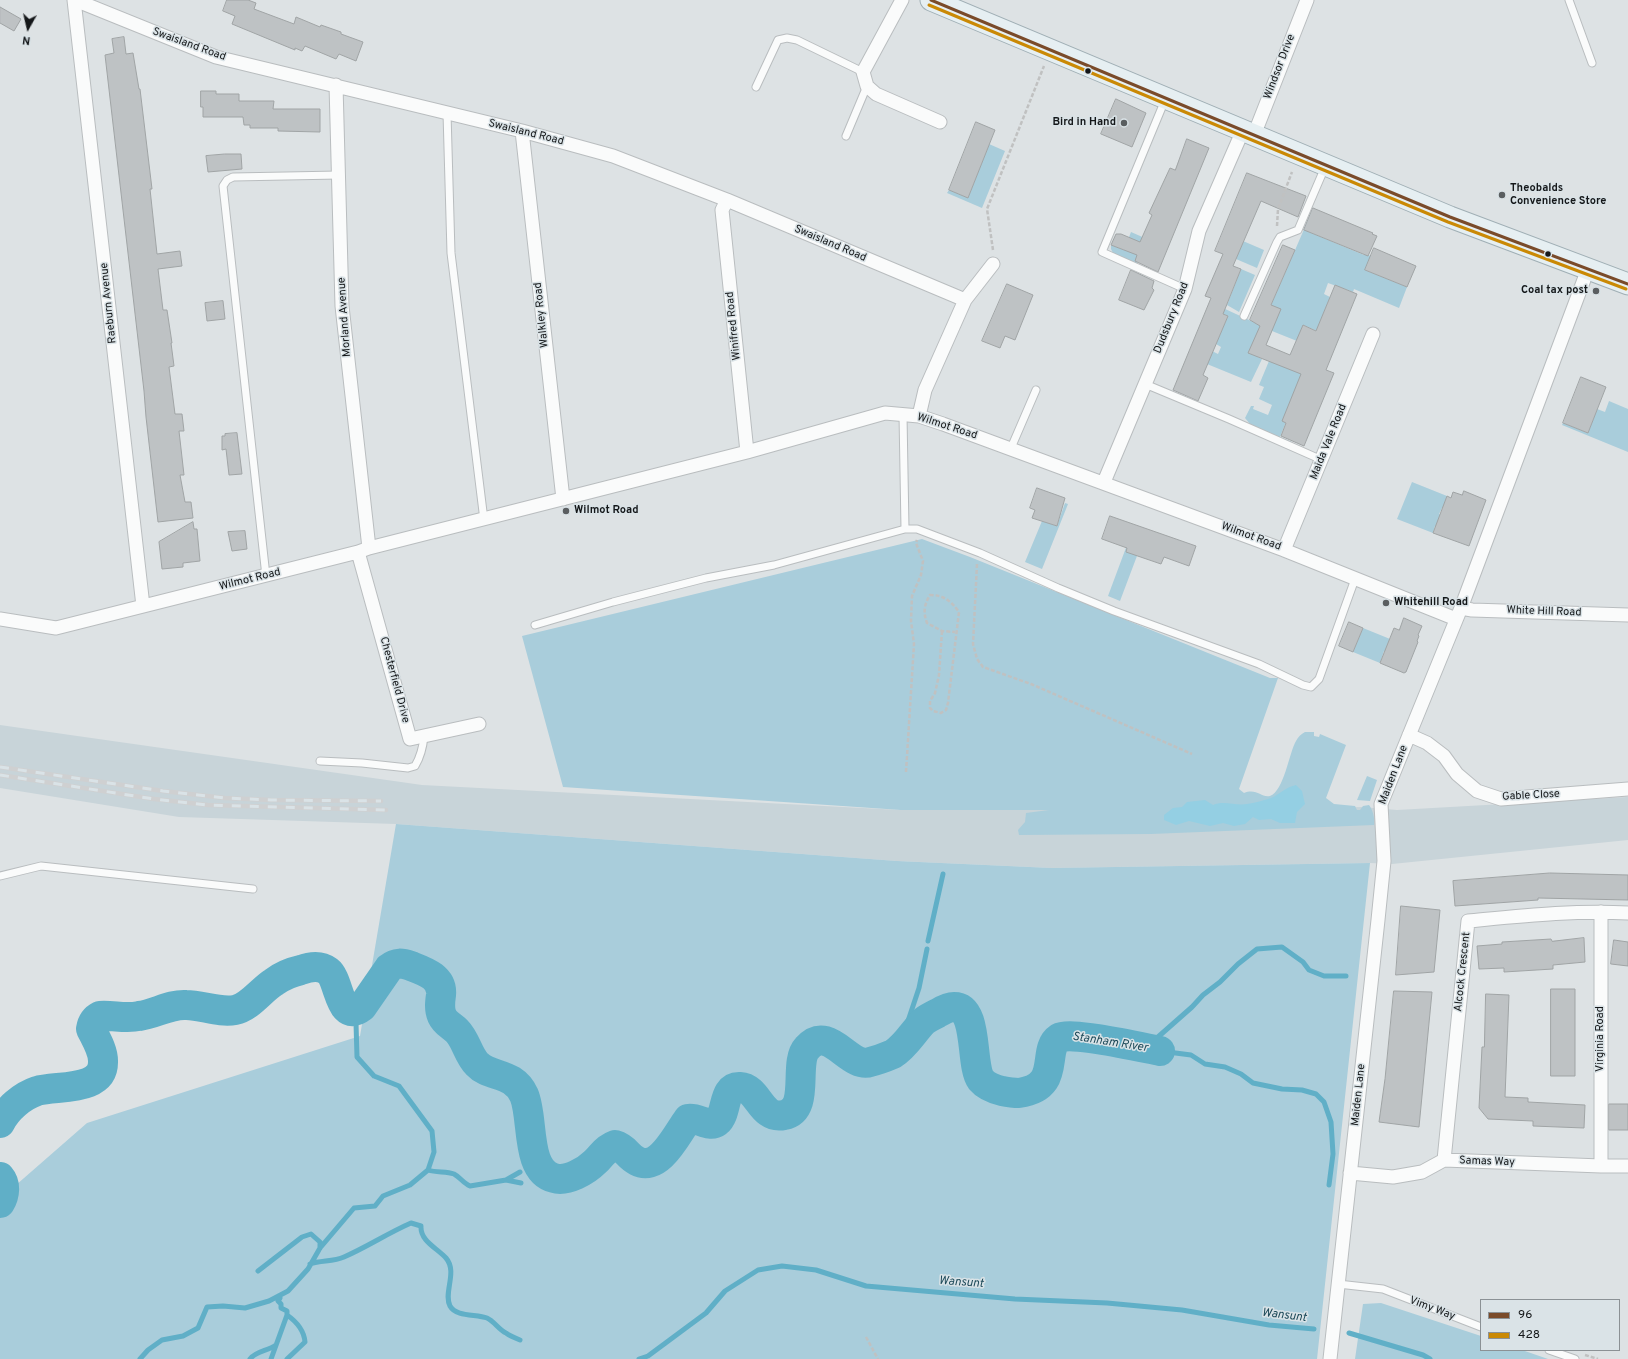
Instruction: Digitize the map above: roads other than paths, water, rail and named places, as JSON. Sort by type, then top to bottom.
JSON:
[{"type":"main road","points":[[930,0],[1450,218],[1628,284]]},
{"type":"street","name":"Swaisland Road","points":[[75,0],[216,57],[522,131],[613,156],[726,200],[965,300]]},
{"type":"street","name":"Raeburn Avenue","points":[[75,0],[143,606]]},
{"type":"street","points":[[902,0],[863,72],[866,86],[876,94],[940,122]]},
{"type":"street","name":"Windsor Drive","points":[[1249,133],[1307,0]]},
{"type":"street","name":"Morland Avenue","points":[[336,85],[342,306],[364,550]]},
{"type":"street","name":"Walkley Road","points":[[522,131],[563,499]]},
{"type":"street","name":"Dudsbury Road","points":[[1104,482],[1185,289],[1199,230],[1249,133]]},
{"type":"street","name":"Winifred Road","points":[[726,200],[722,210],[747,452]]},
{"type":"street","points":[[919,416],[925,390],[965,300],[993,264]]},
{"type":"street","name":"Maiden Lane","points":[[1330,1359],[1384,861],[1381,804],[1458,613],[1588,269]]},
{"type":"street","name":"Maida Vale Road","points":[[1284,550],[1373,334]]},
{"type":"street","name":"Wilmot Road","points":[[0,619],[56,628],[266,576],[747,452],[885,413],[919,416],[1011,448],[1284,550],[1356,579],[1458,613]]},
{"type":"street","name":"Chesterfield Drive","points":[[364,550],[410,739],[479,724]]},
{"type":"street","name":"White Hill Road","points":[[1458,613],[1472,610],[1628,614]]},
{"type":"street","name":"Gable Close","points":[[1409,735],[1427,742],[1444,756],[1457,774],[1477,791],[1501,799],[1628,789]]},
{"type":"street","name":"Alcock Crescent","points":[[1444,1160],[1468,921],[1532,915],[1601,912],[1628,913]]},
{"type":"street","name":"Virginia Road","points":[[1601,912],[1601,1166]]},
{"type":"street","name":"Samas Way","points":[[1350,1173],[1393,1177],[1422,1172],[1444,1160],[1628,1166]]},
{"type":"lane","points":[[1569,0],[1592,63]]},
{"type":"lane","points":[[756,87],[778,40],[787,38],[797,40],[863,72]]},
{"type":"lane","points":[[846,136],[866,86]]},
{"type":"lane","points":[[1166,98],[1102,252],[1185,289]]},
{"type":"lane","points":[[447,113],[451,253],[484,520]]},
{"type":"lane","points":[[1244,316],[1280,237],[1298,230],[1326,165]]},
{"type":"lane","points":[[266,576],[223,186],[227,180],[233,177],[339,175]]},
{"type":"lane","points":[[1145,384],[1322,460]]},
{"type":"lane","points":[[1011,448],[1036,390]]},
{"type":"lane","points":[[903,415],[905,530]]},
{"type":"lane","points":[[535,625],[613,602],[706,578],[774,565],[905,530],[917,530],[980,553],[1114,611],[1259,664],[1303,685],[1311,687],[1319,679],[1356,579]]},
{"type":"lane","points":[[320,761],[362,763],[408,768],[415,766],[419,760],[424,736]]},
{"type":"lane","points":[[0,876],[41,866],[253,889]]},
{"type":"lane","name":"Vimy Way","points":[[1338,1284],[1383,1289],[1480,1327]]},
{"type":"lane","points":[[1552,1351],[1575,1359]]},
{"type":"waterway","points":[[928,941],[943,874]]},
{"type":"waterway","points":[[1141,1047],[1150,1044],[1192,1007],[1203,995],[1257,949],[1282,947],[1303,962],[1309,970],[1324,976],[1346,976]]},
{"type":"waterway","points":[[903,1045],[904,1033],[919,988],[927,949]]},
{"type":"waterway","name":"Stanham River","points":[[0,1123],[11,1108],[31,1093],[46,1089],[88,1083],[96,1078],[101,1071],[103,1057],[91,1029],[96,1018],[100,1016],[134,1017],[180,1005],[192,1005],[229,1011],[235,1010],[251,1002],[269,985],[287,974],[314,967],[322,968],[328,971],[332,976],[344,1006],[349,1010],[354,1011],[362,1007],[389,968],[394,965],[402,964],[411,966],[436,979],[441,989],[440,1008],[443,1018],[463,1039],[477,1064],[488,1071],[508,1078],[519,1087],[524,1095],[527,1105],[534,1155],[538,1165],[545,1173],[559,1179],[570,1177],[582,1172],[598,1159],[606,1150],[615,1145],[622,1148],[637,1161],[645,1163],[653,1162],[667,1150],[688,1119],[696,1119],[710,1124],[717,1122],[723,1113],[728,1095],[734,1088],[740,1087],[752,1092],[770,1113],[784,1115],[792,1111],[797,1105],[803,1055],[807,1048],[815,1042],[823,1041],[831,1043],[854,1059],[862,1062],[870,1062],[898,1051],[924,1021],[944,1010],[954,1007],[962,1010],[967,1016],[971,1026],[978,1073],[981,1080],[990,1087],[1002,1091],[1019,1093],[1033,1089],[1041,1084],[1049,1068],[1051,1051],[1054,1044],[1059,1038],[1066,1036],[1092,1038],[1160,1051]]},
{"type":"waterway","points":[[140,1359],[148,1350],[162,1340],[183,1336],[198,1328],[207,1307],[223,1306],[245,1308],[269,1301],[288,1291],[308,1269],[320,1248],[354,1208],[375,1206],[383,1196],[410,1185],[428,1170],[434,1152],[432,1131],[399,1086],[374,1076],[357,1057],[356,1023]]},
{"type":"waterway","points":[[1160,1051],[1191,1055],[1205,1064],[1225,1067],[1241,1074],[1253,1083],[1282,1089],[1302,1090],[1316,1094],[1324,1102],[1331,1122],[1333,1154],[1329,1185]]},
{"type":"waterway","points":[[428,1170],[454,1174],[470,1186],[506,1180],[521,1183]]},
{"type":"waterway","points":[[506,1180],[520,1172]]},
{"type":"waterway","name":"Stanham River","points":[[0,1177],[4,1190],[0,1203]]},
{"type":"waterway","points":[[310,1264],[336,1260],[344,1257],[411,1223],[421,1226],[423,1236],[446,1258],[449,1264],[451,1276],[448,1301],[453,1310],[461,1314],[487,1318],[503,1332],[520,1340]]},
{"type":"waterway","points":[[258,1271],[302,1237],[311,1234],[320,1242],[320,1248]]},
{"type":"waterway","name":"Wansunt","points":[[639,1359],[648,1356],[706,1313],[725,1291],[758,1270],[782,1266],[816,1270],[866,1286],[1015,1299],[1107,1303],[1182,1310],[1269,1325],[1314,1329]]},
{"type":"waterway","points":[[280,1298],[278,1301],[281,1304],[281,1308],[287,1311],[287,1315],[294,1320],[299,1327],[305,1342],[287,1359]]},
{"type":"waterway","points":[[271,1359],[287,1315]]},
{"type":"waterway","name":"Wansunt","points":[[1349,1333],[1423,1355],[1430,1359]]},
{"type":"waterway","points":[[250,1359],[255,1354],[276,1345]]},
{"type":"railway","points":[[0,767],[163,791],[225,798],[381,801]]},
{"type":"railway","points":[[0,775],[154,799],[208,805],[386,810]]},
{"type":"place","name":"Bird in Hand","points":[[1124,123]]},
{"type":"place","name":"Theobalds Convenience Store","points":[[1502,195]]},
{"type":"place","name":"Coal tax post","points":[[1596,291]]},
{"type":"place","name":"Wilmot Road","points":[[566,511]]},
{"type":"place","name":"Whitehill Road","points":[[1386,603]]}]
